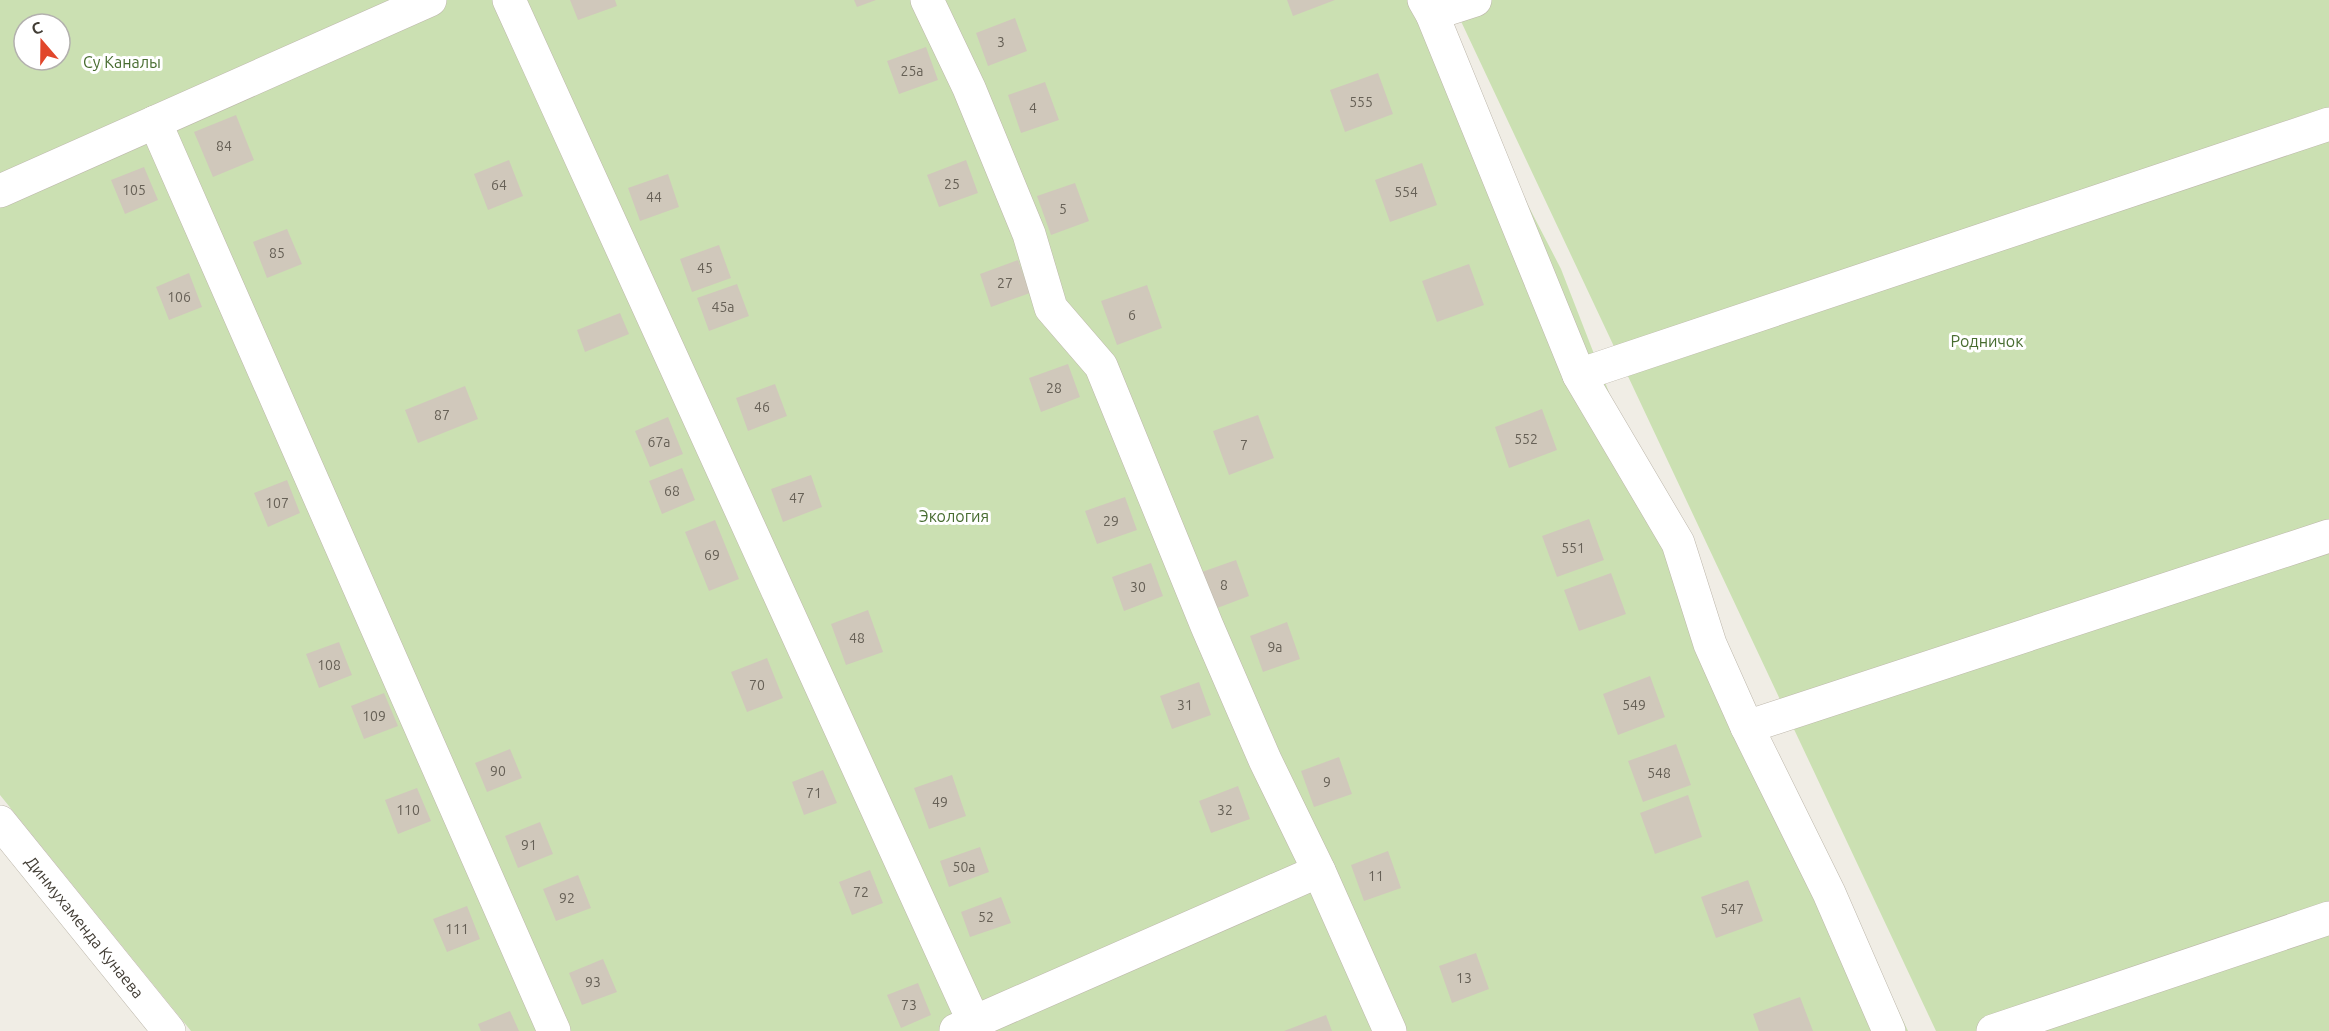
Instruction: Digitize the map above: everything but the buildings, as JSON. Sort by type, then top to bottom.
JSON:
[{"type":"street","points":[[0,191],[430,0]]},
{"type":"street","points":[[509,0],[969,1028],[1319,871]]},
{"type":"street","points":[[927,0],[969,88],[1029,234],[1051,308],[1101,366],[1202,615],[1265,760],[1319,871],[1390,1031]]},
{"type":"street","points":[[1475,0],[1428,7],[1579,375],[1678,543],[1710,644],[1747,727],[1829,893],[1889,1031]]},
{"type":"street","points":[[155,122],[554,1031]]},
{"type":"street","points":[[1579,375],[2329,124]]},
{"type":"street","points":[[1747,727],[2329,536]]},
{"type":"street","name":"Динмухаменда Кунаева","points":[[0,822],[169,1031]]},
{"type":"street","points":[[1993,1031],[2329,918]]},
{"type":"green space","name":"Экология","points":[[0,0],[1422,0],[1561,269],[1624,431],[1908,1031],[191,1031],[0,795]]},
{"type":"green space","name":"Родничок","points":[[1451,0],[2329,0],[2329,1031],[1936,1031]]},
{"type":"park label","name":"Су Каналы","points":[[122,62]]}]
